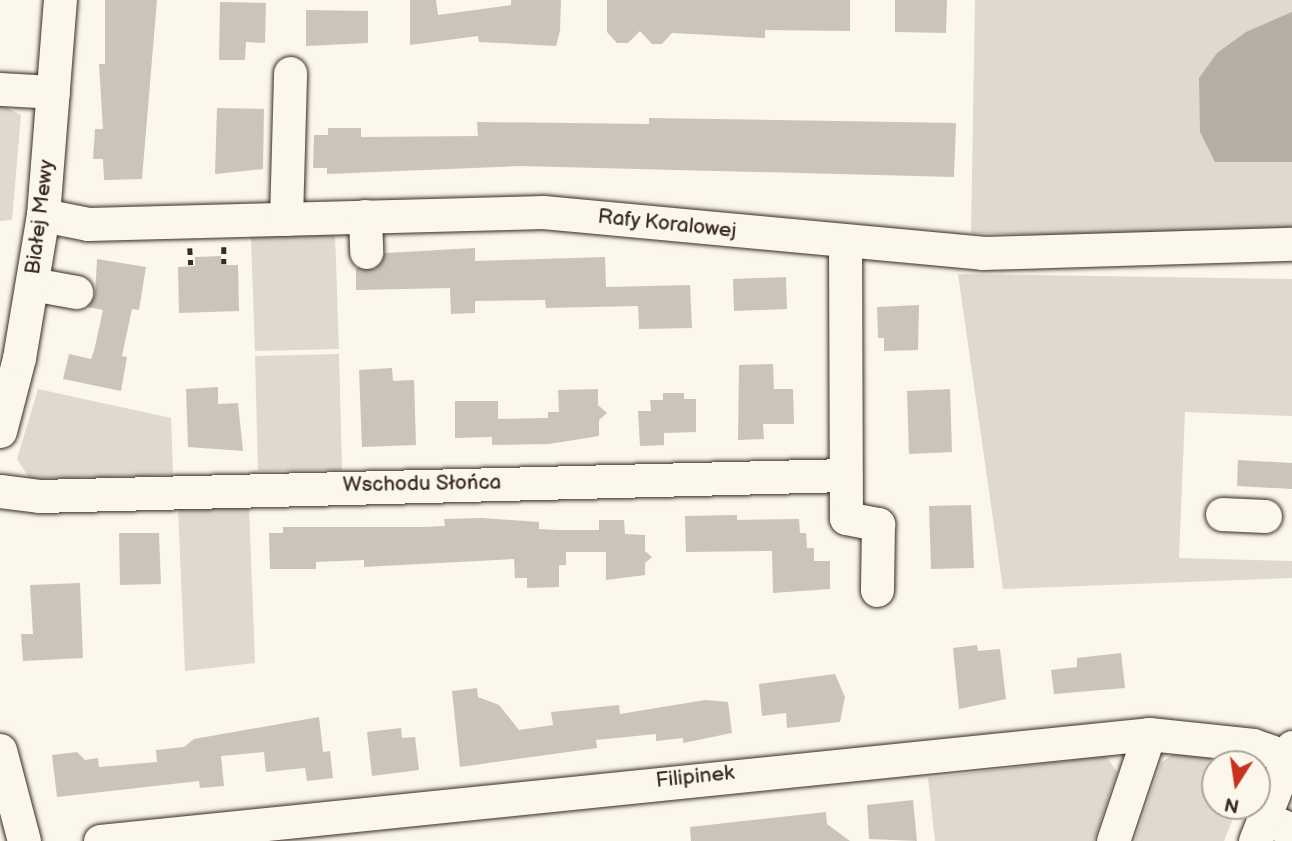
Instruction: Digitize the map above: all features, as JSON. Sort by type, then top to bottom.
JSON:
[{"type":"street","name":"Białej Mewy","points":[[0,431],[32,284],[43,215],[60,0]]},
{"type":"street","points":[[286,219],[290,73]]},
{"type":"street","points":[[0,89],[53,92]]},
{"type":"street","name":"Rafy Koralowej","points":[[43,215],[88,224],[543,212],[982,253],[1292,244]]},
{"type":"street","points":[[365,216],[366,252]]},
{"type":"street","points":[[845,242],[846,518],[878,524],[877,590]]},
{"type":"street","points":[[32,284],[76,292]]},
{"type":"street","name":"Wschodu Słońca","points":[[0,491],[51,496],[845,475]]},
{"type":"street","points":[[1222,514],[1265,516]]},
{"type":"street","points":[[1113,841],[1149,734]]},
{"type":"street","name":"Filipinek","points":[[100,841],[1149,734],[1253,745],[1290,752]]},
{"type":"street","points":[[0,750],[24,841]]},
{"type":"street","points":[[1271,830],[1290,752]]},
{"type":"shaded area","points":[[975,0],[1292,0],[1292,231],[1152,237],[971,233]]},
{"type":"shaded area","points":[[1292,12],[1292,162],[1215,162],[1200,132],[1199,78],[1217,53],[1246,32]]},
{"type":"shaded area","points":[[0,104],[21,115],[12,220],[0,221]]},
{"type":"shaded area","points":[[335,235],[339,349],[255,351],[251,236]]},
{"type":"shaded area","points":[[958,274],[1292,279],[1292,416],[1185,412],[1179,558],[1292,561],[1292,578],[1003,589]]},
{"type":"shaded area","points":[[339,354],[342,470],[258,471],[255,356]]},
{"type":"shaded area","points":[[38,389],[171,418],[173,475],[30,479],[17,459]]},
{"type":"shaded area","points":[[249,506],[255,663],[185,671],[178,508]]},
{"type":"shaded area","points":[[1176,752],[1201,756],[1201,820],[1232,820],[1224,841],[1135,841],[1161,763]]},
{"type":"shaded area","points":[[1106,756],[1117,772],[1094,841],[935,841],[928,778]]},
{"type":"building","points":[[105,0],[157,0],[142,179],[104,180],[103,159],[93,159],[95,129],[103,129],[99,64],[105,64]]},
{"type":"building","points":[[410,0],[436,0],[438,15],[511,5],[511,0],[561,0],[560,31],[556,46],[479,42],[478,36],[410,45]]},
{"type":"building","points":[[607,0],[850,0],[850,31],[765,30],[765,38],[672,33],[662,44],[652,44],[640,31],[628,43],[617,43],[607,32]]},
{"type":"building","points":[[895,0],[947,0],[946,33],[895,32]]},
{"type":"building","points":[[220,2],[266,3],[265,43],[246,42],[245,60],[219,60]]},
{"type":"building","points":[[306,10],[368,11],[368,43],[306,46]]},
{"type":"building","points":[[217,108],[264,109],[263,169],[215,174]]},
{"type":"building","points":[[649,118],[956,123],[954,177],[521,166],[327,174],[327,168],[313,168],[314,135],[328,135],[328,128],[361,128],[361,137],[478,136],[477,122],[649,124]]},
{"type":"building","points":[[475,248],[475,261],[605,257],[606,287],[690,285],[692,328],[639,329],[638,306],[546,308],[545,300],[475,301],[475,313],[451,314],[450,288],[356,290],[356,268],[375,269],[385,253]]},
{"type":"building","points":[[221,256],[221,265],[238,265],[239,311],[179,313],[178,267],[195,266],[195,257]]},
{"type":"building","points":[[97,259],[146,267],[139,310],[132,309],[122,356],[127,357],[121,391],[63,379],[69,354],[91,359],[94,351],[103,310],[87,307],[95,296]]},
{"type":"building","points":[[786,277],[787,309],[734,311],[733,279]]},
{"type":"building","points":[[919,305],[918,350],[884,351],[884,338],[878,338],[877,307]]},
{"type":"building","points":[[773,364],[774,389],[793,389],[794,424],[763,424],[764,439],[738,440],[739,365]]},
{"type":"building","points":[[392,368],[393,381],[414,380],[416,445],[362,447],[359,370]]},
{"type":"building","points":[[218,387],[218,404],[238,403],[243,451],[188,447],[186,389]]},
{"type":"building","points":[[598,389],[598,405],[607,413],[599,420],[599,436],[549,444],[492,445],[492,437],[455,438],[455,401],[498,401],[498,419],[548,418],[548,412],[559,412],[558,390]]},
{"type":"building","points":[[950,389],[952,452],[909,454],[907,391]]},
{"type":"building","points":[[663,393],[684,393],[684,399],[696,399],[696,432],[664,433],[664,445],[640,446],[638,411],[651,411],[650,400],[663,400]]},
{"type":"building","points":[[1238,460],[1292,463],[1292,489],[1237,486]]},
{"type":"building","points":[[971,505],[974,568],[931,569],[929,506]]},
{"type":"building","points":[[737,515],[737,520],[799,519],[800,533],[806,533],[807,548],[814,548],[814,561],[830,561],[830,589],[773,593],[772,551],[686,552],[685,516]]},
{"type":"building","points":[[482,518],[539,522],[539,529],[558,530],[599,530],[599,520],[624,520],[625,534],[645,535],[645,551],[652,557],[645,563],[645,575],[606,580],[606,552],[566,552],[566,565],[559,565],[559,587],[527,588],[527,578],[515,578],[514,559],[364,567],[364,560],[316,562],[316,569],[270,569],[269,533],[283,533],[283,527],[445,526],[444,519]]},
{"type":"building","points":[[119,533],[159,533],[161,584],[120,585]]},
{"type":"building","points":[[80,583],[83,658],[23,661],[21,634],[33,634],[30,585]]},
{"type":"building","points":[[977,645],[978,651],[1000,649],[1006,699],[959,709],[953,648]]},
{"type":"building","points":[[1121,653],[1125,688],[1054,694],[1051,670],[1077,667],[1077,658]]},
{"type":"building","points":[[835,674],[845,697],[840,722],[787,728],[786,713],[762,716],[759,684]]},
{"type":"building","points":[[477,688],[478,697],[499,705],[519,730],[553,725],[551,712],[619,705],[620,714],[705,700],[728,702],[732,733],[683,743],[683,738],[656,741],[656,734],[596,740],[597,748],[460,767],[452,691]]},
{"type":"building","points":[[319,717],[323,752],[330,751],[333,778],[307,781],[305,768],[266,772],[264,752],[221,756],[224,786],[200,788],[199,781],[57,797],[52,755],[77,752],[85,760],[98,758],[99,767],[157,762],[156,750],[184,747],[194,739]]},
{"type":"building","points":[[401,728],[402,738],[415,737],[419,770],[372,776],[367,732]]},
{"type":"building","points":[[913,800],[917,841],[869,839],[867,805]]},
{"type":"building","points":[[826,812],[827,824],[850,841],[691,841],[690,827]]}]
